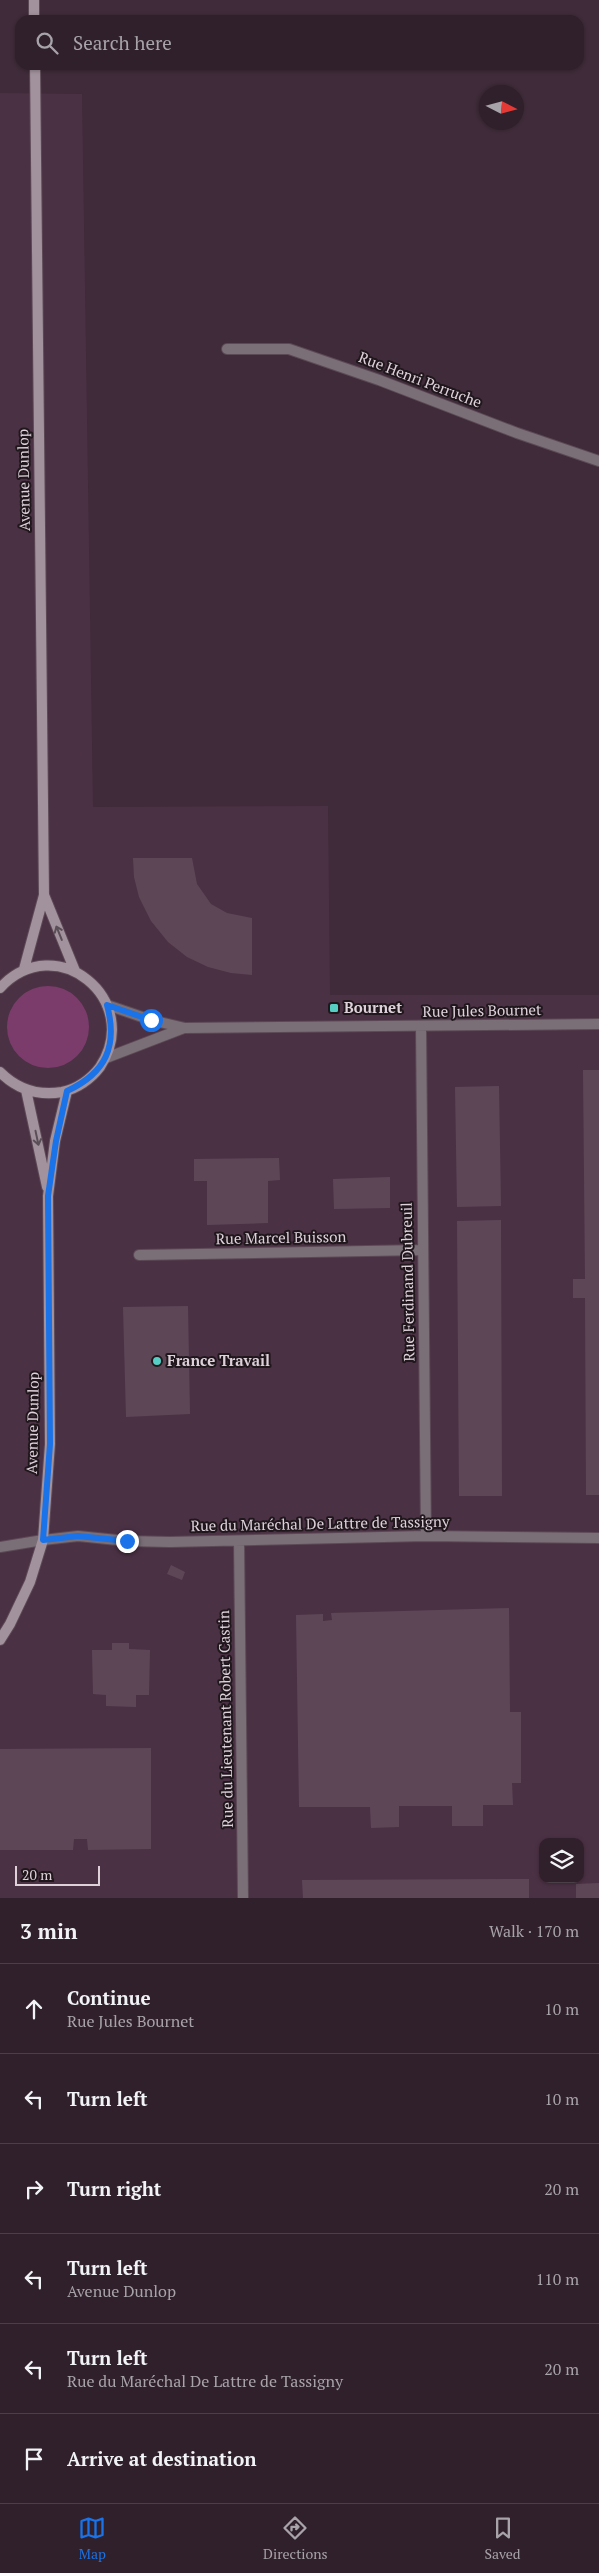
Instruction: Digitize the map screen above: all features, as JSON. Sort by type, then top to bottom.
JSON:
[{"type":"street","points":[[34,0],[34,15]]},
{"type":"street","name":"Avenue Dunlop","points":[[24,969],[44,895],[35,70]]},
{"type":"street","name":"Rue Henri Perruche","points":[[227,349],[289,349],[379,380],[517,433],[599,461]]},
{"type":"street","name":"Avenue Dunlop","points":[[44,895],[75,971]]},
{"type":"street","points":[[0,988],[8,979],[24,969],[41,965],[58,966],[75,971],[99,991],[107,1005],[112,1022],[111,1041],[106,1058],[96,1072],[83,1084],[67,1091],[46,1094],[26,1090],[9,1081],[0,1072]]},
{"type":"street","name":"Rue Jules Bournet","points":[[107,1005],[151,1020],[185,1028],[599,1024]]},
{"type":"street","name":"Rue Ferdinand Dubreuil","points":[[421,1027],[426,1536]]},
{"type":"street","name":"Rue Jules Bournet","points":[[106,1058],[185,1028]]},
{"type":"street","name":"Avenue Dunlop","points":[[26,1090],[48,1196]]},
{"type":"street","name":"Avenue Dunlop","points":[[0,1640],[30,1582],[43,1540],[50,1444],[48,1196],[56,1141],[67,1091]]},
{"type":"street","name":"Rue Marcel Buisson","points":[[139,1255],[423,1250]]},
{"type":"street","name":"Rue du Maréchal De Lattre de Tassigny","points":[[0,1547],[78,1536],[127,1541],[239,1541],[426,1536],[599,1538]]},
{"type":"street","name":"Rue du Lieutenant Robert Castin","points":[[239,1541],[243,1898]]},
{"type":"shaded area","points":[[0,93],[82,94],[93,807],[328,806],[330,995],[599,995],[599,1898],[0,1898]]},
{"type":"shaded area","points":[[48,986],[64,989],[77,998],[86,1011],[89,1027],[86,1043],[77,1056],[64,1065],[48,1068],[32,1065],[19,1056],[10,1043],[7,1027],[10,1011],[19,998],[32,989]]},
{"type":"building","points":[[133,858],[192,858],[197,884],[211,904],[227,913],[252,918],[252,975],[231,973],[208,967],[187,957],[168,942],[151,921],[139,897],[134,877]]},
{"type":"building","points":[[583,1070],[599,1070],[599,1495],[586,1495],[585,1298],[573,1298],[573,1279],[585,1279]]},
{"type":"building","points":[[499,1086],[501,1206],[457,1207],[455,1087]]},
{"type":"building","points":[[279,1158],[280,1180],[268,1181],[268,1223],[207,1225],[207,1181],[194,1181],[194,1159]]},
{"type":"building","points":[[390,1177],[390,1208],[334,1209],[333,1179]]},
{"type":"building","points":[[501,1220],[502,1496],[459,1496],[457,1221]]},
{"type":"building","name":"France Travail","points":[[188,1306],[190,1414],[126,1417],[123,1307]]},
{"type":"building","points":[[171,1565],[185,1572],[182,1580],[167,1574]]},
{"type":"building","points":[[509,1608],[510,1712],[521,1712],[521,1783],[512,1783],[513,1805],[483,1805],[483,1826],[452,1826],[452,1806],[399,1806],[399,1827],[371,1828],[370,1807],[299,1807],[296,1615],[323,1614],[323,1621],[332,1620],[331,1613]]},
{"type":"building","points":[[112,1643],[129,1643],[129,1649],[150,1650],[149,1695],[136,1695],[136,1707],[106,1706],[106,1695],[93,1694],[92,1650],[112,1650]]},
{"type":"building","points":[[151,1748],[151,1849],[88,1850],[87,1839],[74,1839],[73,1850],[0,1850],[0,1749]]},
{"type":"building","points":[[529,1879],[529,1898],[303,1898],[302,1880]]},
{"type":"building","points":[[599,1883],[599,1898],[576,1898],[576,1884]]},
{"type":"place","name":"Bournet","points":[[334,1008]]},
{"type":"place","name":"France Travail","points":[[157,1361]]},
{"type":"route","points":[[127,1541],[78,1536],[43,1540],[50,1444],[48,1196],[56,1141],[67,1091],[83,1084],[96,1072],[106,1058],[111,1041],[112,1022],[107,1005],[151,1020]]}]
